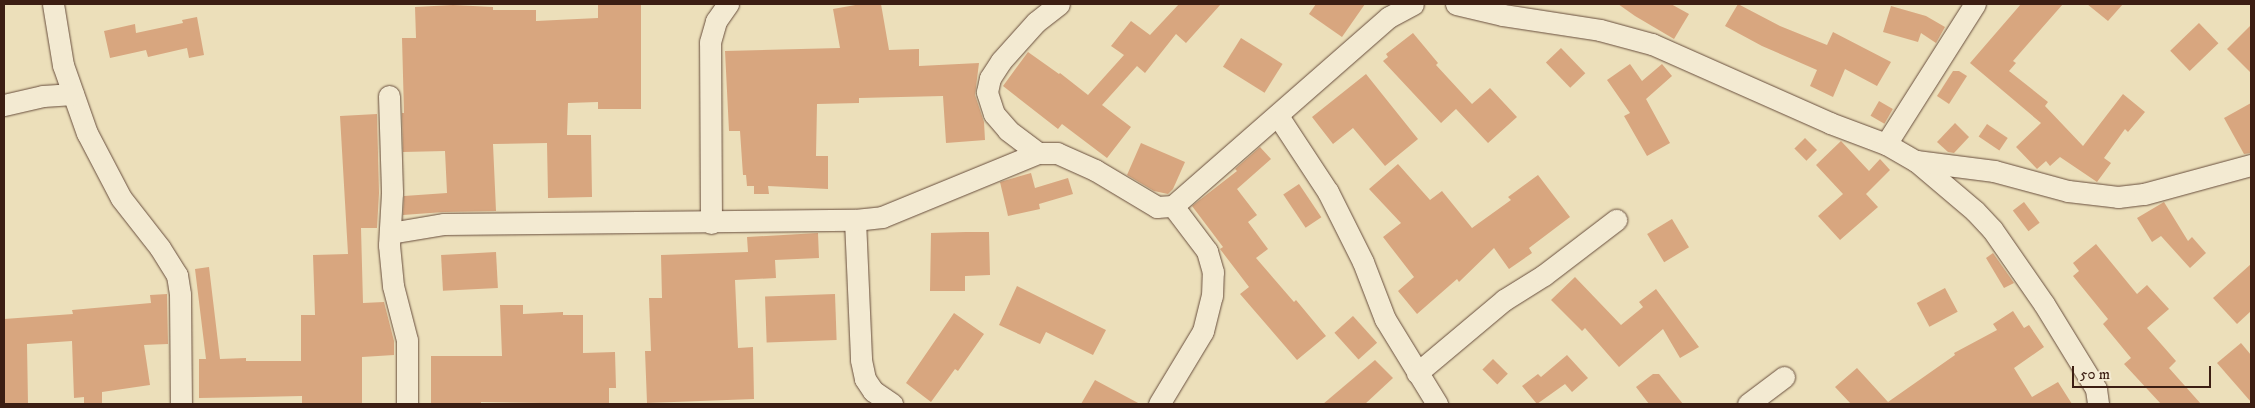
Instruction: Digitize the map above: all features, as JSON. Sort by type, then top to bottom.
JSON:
[{"type":"street","points":[[53,4],[63,65],[88,133],[122,198],[160,248],[177,275],[180,294],[181,404]]},
{"type":"street","points":[[711,223],[710,42],[716,21],[728,4]]},
{"type":"street","points":[[1038,153],[1008,130],[994,114],[987,92],[990,78],[1001,61],[1036,22],[1059,4]]},
{"type":"street","points":[[390,233],[444,224],[711,223],[855,220],[882,216],[1038,153],[1057,153],[1095,170],[1157,207],[1173,206],[1389,17],[1413,4]]},
{"type":"street","points":[[1456,4],[1503,15],[1600,30],[1652,44],[1830,123],[1886,144],[1916,161],[1975,211],[1992,229],[2044,304],[2096,389],[2098,404]]},
{"type":"street","points":[[1886,144],[1975,4]]},
{"type":"street","points":[[4,105],[38,97],[73,94]]},
{"type":"street","points":[[389,96],[392,193],[389,245],[393,286],[407,340],[406,404]]},
{"type":"street","points":[[1278,116],[1328,192],[1363,262],[1385,319],[1438,404]]},
{"type":"street","points":[[1916,161],[1994,171],[2068,191],[2118,197],[2144,194],[2251,165]]},
{"type":"street","points":[[1159,404],[1203,331],[1212,296],[1213,272],[1207,251],[1173,206]]},
{"type":"street","points":[[855,220],[861,360],[865,379],[873,391],[892,404]]},
{"type":"street","points":[[1417,373],[1504,300],[1544,275],[1616,220]]},
{"type":"street","points":[[1748,404],[1784,377]]},
{"type":"building","points":[[598,4],[641,4],[641,109],[598,109],[598,102],[568,103],[567,135],[591,135],[592,197],[548,198],[547,143],[493,144],[496,211],[403,215],[404,196],[447,193],[445,151],[403,152],[402,38],[416,38],[415,7],[453,5],[493,7],[493,10],[536,10],[536,21],[598,18]]},
{"type":"building","points":[[861,4],[881,4],[889,50],[919,49],[919,66],[979,63],[975,95],[984,122],[985,140],[946,143],[943,96],[859,98],[859,103],[817,104],[816,156],[828,156],[828,189],[768,186],[769,194],[754,194],[754,186],[747,186],[746,175],[743,175],[740,131],[729,131],[725,51],[840,48],[833,9]]},
{"type":"building","points":[[1179,4],[1221,4],[1186,43],[1176,34],[1145,73],[1137,66],[1102,105],[1131,127],[1107,158],[1062,124],[1058,129],[1003,86],[1028,52],[1060,73],[1088,95],[1124,55],[1111,46],[1131,21],[1150,35]]},
{"type":"building","points":[[1316,4],[1365,4],[1342,37],[1309,14]]},
{"type":"building","points":[[1618,4],[1671,4],[1689,14],[1674,39]]},
{"type":"building","points":[[1738,4],[1780,26],[1827,45],[1833,32],[1891,62],[1877,86],[1845,69],[1833,97],[1810,86],[1817,70],[1762,46],[1725,26]]},
{"type":"building","points":[[2021,4],[2063,4],[2013,61],[2016,63],[2009,71],[2048,102],[2045,106],[2083,146],[2123,94],[2145,112],[2128,132],[2125,129],[2104,158],[2111,163],[2097,182],[2060,157],[2050,166],[2046,161],[2037,169],[2016,147],[2041,123],[1970,63]]},
{"type":"building","points":[[2087,4],[2123,4],[2108,21]]},
{"type":"building","points":[[1891,6],[1926,16],[1945,27],[1936,43],[1921,33],[1918,42],[1883,32]]},
{"type":"building","points":[[197,17],[204,55],[189,58],[187,48],[148,57],[146,50],[110,58],[104,31],[135,24],[136,33],[183,23],[182,20]]},
{"type":"building","points":[[2199,23],[2218,43],[2190,71],[2170,51]]},
{"type":"building","points":[[2251,25],[2251,73],[2227,49]]},
{"type":"building","points":[[1413,33],[1438,63],[1436,65],[1472,104],[1490,88],[1517,117],[1488,143],[1456,109],[1441,123],[1383,61],[1388,57],[1386,54]]},
{"type":"building","points":[[1241,38],[1283,64],[1265,93],[1223,67]]},
{"type":"building","points":[[1561,48],[1585,73],[1570,88],[1546,63]]},
{"type":"building","points":[[1630,64],[1642,81],[1662,64],[1672,76],[1646,99],[1670,143],[1647,156],[1624,116],[1630,113],[1607,80]]},
{"type":"building","points":[[1953,71],[1959,71],[1967,76],[1949,104],[1937,96]]},
{"type":"building","points":[[1366,74],[1418,139],[1385,166],[1353,128],[1333,144],[1312,117]]},
{"type":"building","points":[[1879,101],[1893,109],[1884,124],[1870,116]]},
{"type":"building","points":[[2251,103],[2251,153],[2244,154],[2224,118]]},
{"type":"building","points":[[377,114],[379,193],[377,228],[361,228],[363,303],[384,302],[394,341],[394,355],[362,357],[362,404],[302,404],[302,396],[199,398],[199,359],[206,359],[195,269],[209,267],[220,359],[246,358],[246,361],[301,361],[301,315],[315,315],[313,255],[348,254],[340,116]]},
{"type":"building","points":[[1955,123],[1969,137],[1954,153],[1948,152],[1937,142]]},
{"type":"building","points":[[1987,124],[2008,138],[1999,150],[1979,136]]},
{"type":"building","points":[[1805,138],[1817,150],[1806,161],[1794,149]]},
{"type":"building","points":[[1841,141],[1869,171],[1880,159],[1890,170],[1866,194],[1878,207],[1840,240],[1818,216],[1843,194],[1816,165]]},
{"type":"building","points":[[1141,143],[1185,162],[1173,189],[1168,194],[1154,191],[1127,175]]},
{"type":"building","points":[[1260,147],[1271,159],[1237,189],[1257,215],[1248,222],[1268,249],[1256,258],[1294,302],[1296,300],[1326,336],[1297,360],[1240,294],[1249,287],[1220,249],[1223,247],[1192,206],[1237,171],[1235,169]]},
{"type":"building","points":[[1398,164],[1430,200],[1442,191],[1472,228],[1511,200],[1508,197],[1538,175],[1570,217],[1529,248],[1532,253],[1509,269],[1494,248],[1459,282],[1457,279],[1417,314],[1398,291],[1414,277],[1383,237],[1401,223],[1369,189]]},
{"type":"building","points":[[1031,173],[1035,188],[1068,178],[1073,194],[1039,204],[1040,209],[1008,216],[1000,182]]},
{"type":"building","points":[[1299,184],[1321,217],[1306,228],[1283,195]]},
{"type":"building","points":[[2024,202],[2040,223],[2028,231],[2013,210]]},
{"type":"building","points":[[2164,202],[2188,241],[2192,237],[2206,253],[2190,268],[2161,236],[2152,242],[2137,218]]},
{"type":"building","points":[[1672,219],[1689,247],[1664,262],[1647,234]]},
{"type":"building","points":[[989,232],[990,275],[965,276],[965,291],[930,291],[931,233]]},
{"type":"building","points":[[818,233],[819,258],[775,260],[776,278],[735,280],[738,348],[753,347],[754,399],[647,403],[645,351],[651,351],[649,298],[662,298],[661,255],[748,252],[747,237]]},
{"type":"building","points":[[2096,244],[2137,294],[2147,285],[2169,309],[2147,328],[2176,361],[2169,368],[2201,404],[2161,404],[2124,364],[2131,358],[2103,324],[2108,319],[2073,276],[2079,271],[2073,263]]},
{"type":"building","points":[[496,252],[498,288],[443,291],[441,255]]},
{"type":"building","points":[[1993,253],[2014,283],[2004,288],[1986,258]]},
{"type":"building","points":[[2251,264],[2251,311],[2237,324],[2213,298]]},
{"type":"building","points":[[1575,277],[1621,325],[1643,307],[1639,302],[1656,289],[1699,347],[1680,358],[1663,329],[1619,367],[1585,328],[1582,331],[1551,300]]},
{"type":"building","points":[[1017,286],[1106,330],[1093,355],[1046,332],[1040,344],[999,325]]},
{"type":"building","points":[[1945,288],[1958,312],[1929,327],[1917,303]]},
{"type":"building","points":[[167,294],[168,344],[144,345],[150,385],[102,392],[102,404],[84,404],[84,397],[74,398],[72,341],[27,344],[28,404],[4,404],[4,319],[73,314],[72,310],[151,303],[150,295]]},
{"type":"building","points":[[835,294],[837,340],[767,342],[765,296]]},
{"type":"building","points":[[500,305],[523,305],[523,314],[563,312],[563,315],[583,315],[583,353],[615,352],[616,388],[609,388],[609,404],[481,402],[481,404],[431,404],[431,356],[502,356]]},
{"type":"building","points":[[2013,311],[2024,328],[2029,325],[2044,347],[2014,368],[2032,397],[2058,382],[2072,404],[1851,404],[1835,387],[1857,368],[1888,402],[1955,355],[1954,353],[1997,330],[1993,324]]},
{"type":"building","points":[[954,313],[984,334],[958,371],[955,369],[931,402],[906,383]]},
{"type":"building","points":[[1353,316],[1377,343],[1359,359],[1334,333]]},
{"type":"building","points":[[2241,343],[2251,355],[2251,402],[2217,363]]},
{"type":"building","points":[[1567,355],[1588,378],[1572,392],[1565,384],[1537,404],[1522,386],[1538,374],[1541,377]]},
{"type":"building","points":[[1493,359],[1508,374],[1497,384],[1482,370]]},
{"type":"building","points":[[1375,360],[1393,378],[1365,404],[1323,404]]},
{"type":"building","points":[[1653,374],[1659,374],[1683,404],[1649,404],[1636,387]]},
{"type":"building","points":[[1095,380],[1140,404],[1081,404]]}]
